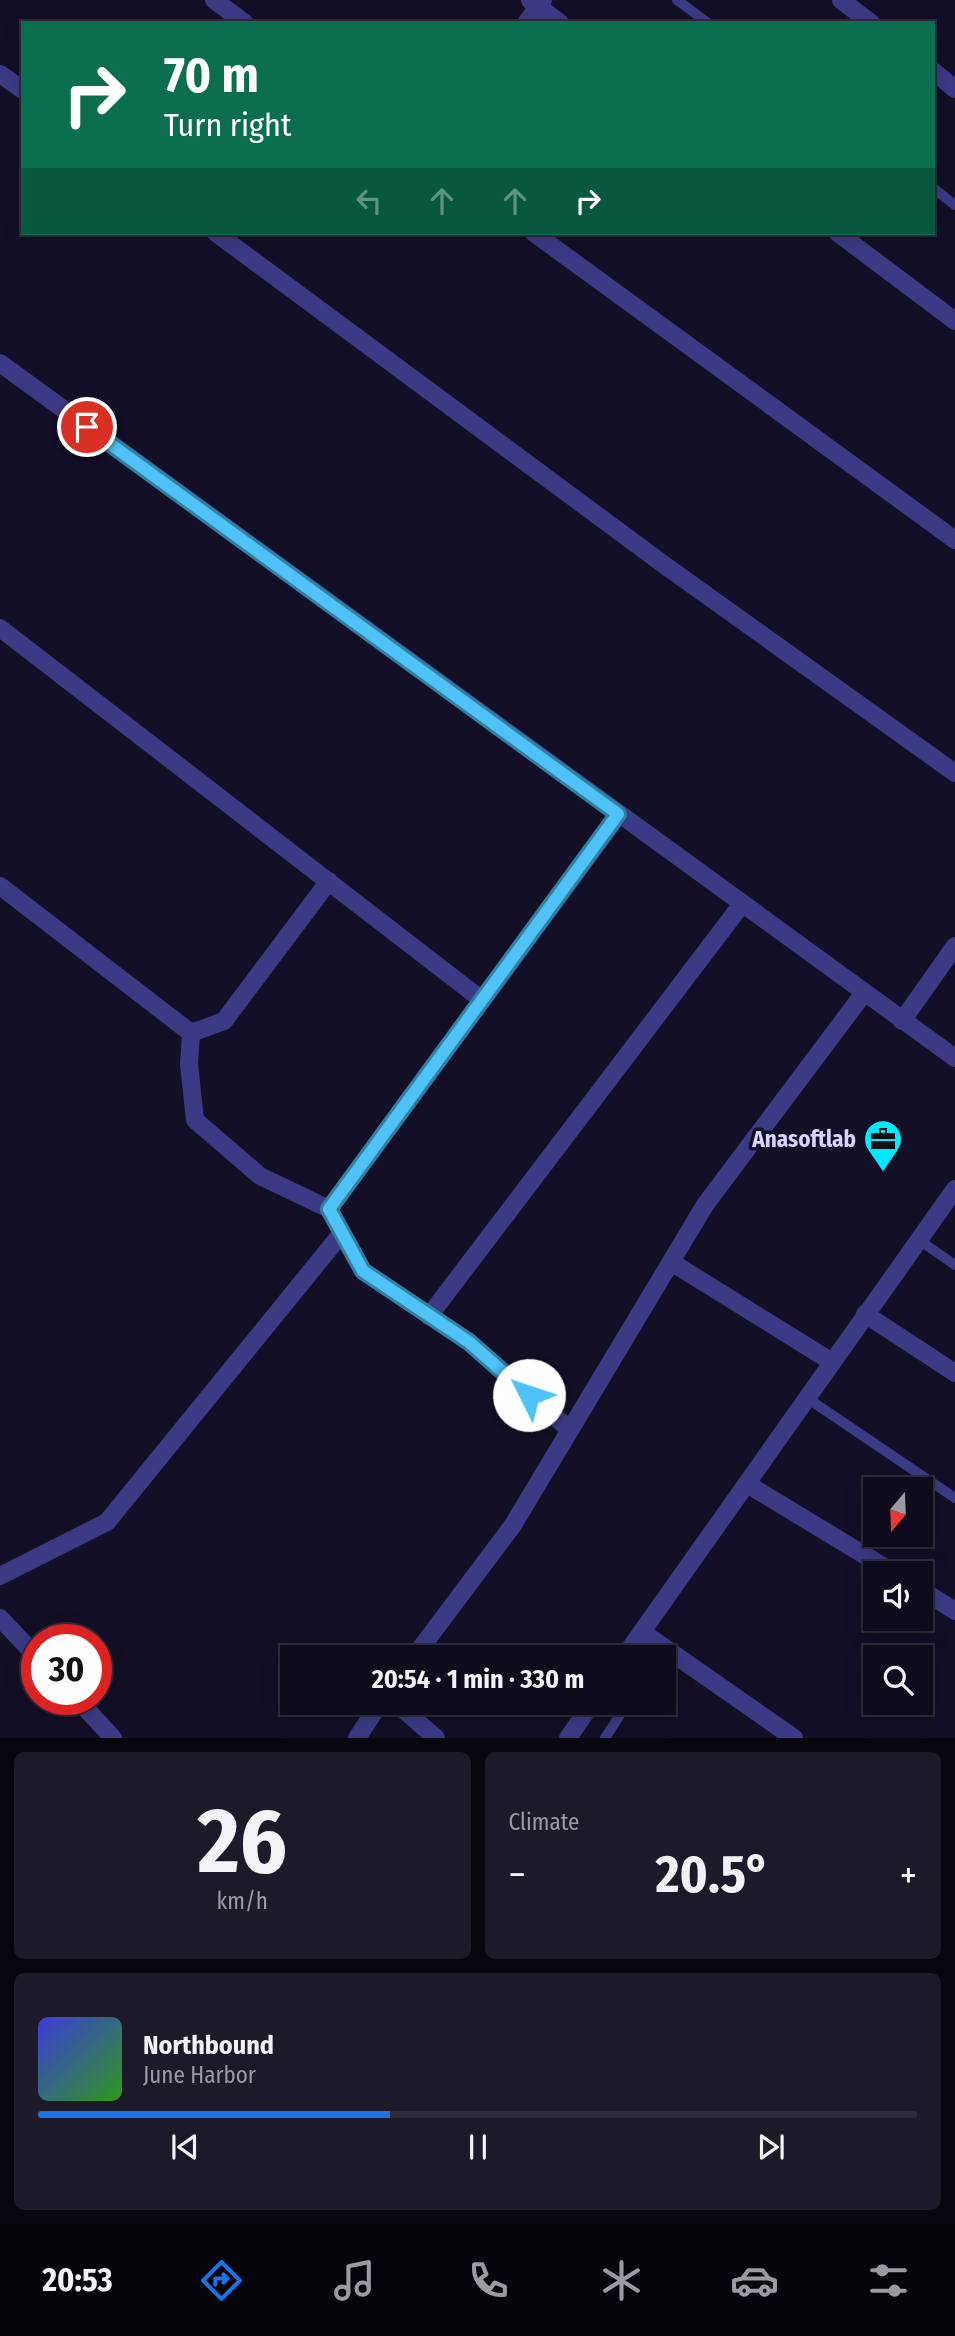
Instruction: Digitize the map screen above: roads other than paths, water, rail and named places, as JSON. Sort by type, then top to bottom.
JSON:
[{"type":"street","points":[[214,0],[242,21]]},
{"type":"street","points":[[841,0],[868,21]]},
{"type":"street","points":[[527,21],[537,2],[558,21]]},
{"type":"street","points":[[935,73],[955,89]]},
{"type":"street","points":[[0,74],[21,89]]},
{"type":"street","points":[[219,235],[674,573],[955,773]]},
{"type":"street","points":[[537,235],[955,540]]},
{"type":"street","points":[[841,235],[955,321]]},
{"type":"street","points":[[0,363],[955,1058]]},
{"type":"street","points":[[0,628],[482,1000]]},
{"type":"street","points":[[329,1209],[618,814]]},
{"type":"street","points":[[191,1034],[224,1021],[329,881]]},
{"type":"street","points":[[0,886],[191,1034]]},
{"type":"street","points":[[429,1316],[742,904]]},
{"type":"street","points":[[902,1021],[955,946]]},
{"type":"street","points":[[423,1645],[513,1525],[705,1205],[864,993]]},
{"type":"street","points":[[191,1034],[189,1064],[195,1120],[260,1176],[329,1209],[363,1271],[469,1342],[570,1430]]},
{"type":"street","points":[[633,1645],[955,1189]]},
{"type":"street","points":[[0,1576],[107,1522],[342,1233]]},
{"type":"street","points":[[671,1262],[832,1362]]},
{"type":"street","points":[[866,1314],[955,1373]]},
{"type":"street","points":[[747,1484],[874,1561]]},
{"type":"street","points":[[933,1598],[955,1611]]},
{"type":"street","points":[[0,1618],[21,1640]]},
{"type":"street","points":[[642,1632],[794,1738]]},
{"type":"street","points":[[92,1715],[113,1738]]},
{"type":"street","points":[[357,1738],[372,1715]]},
{"type":"street","points":[[410,1715],[436,1738]]},
{"type":"street","points":[[568,1738],[584,1715]]},
{"type":"lane","points":[[677,0],[705,21]]},
{"type":"lane","points":[[935,190],[955,205]]},
{"type":"lane","points":[[919,1240],[955,1265]]},
{"type":"lane","points":[[807,1398],[955,1499]]},
{"type":"lane","points":[[605,1738],[620,1715]]},
{"type":"place","name":"Anasoftlab","points":[[883,1173]]}]
